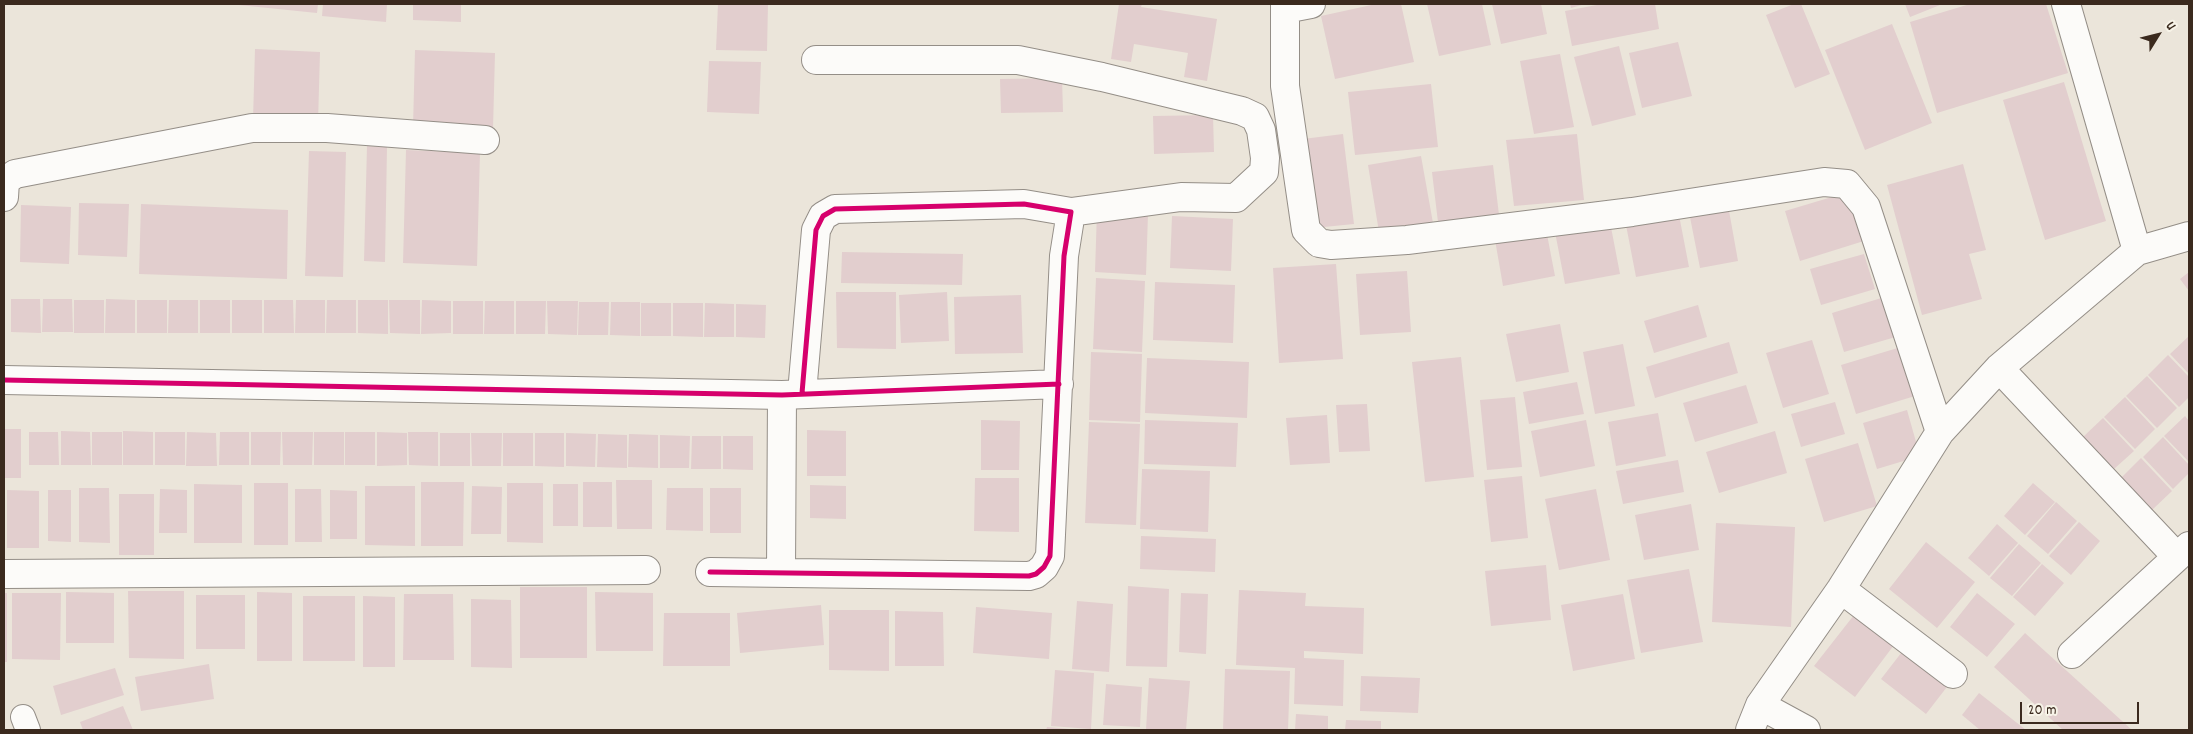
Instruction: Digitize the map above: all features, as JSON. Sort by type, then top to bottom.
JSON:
[{"type":"street","points":[[2066,4],[2137,251]]},
{"type":"street","points":[[1294,5],[1285,86],[1306,230],[1319,243],[1331,245],[1407,240],[1632,212],[1824,182],[1847,184],[1866,208],[1940,432]]},
{"type":"street","points":[[781,572],[792,394],[816,230],[823,216],[835,209],[1014,205],[1070,212],[1181,197],[1236,198],[1264,172],[1265,158],[1261,130],[1254,116],[1242,111],[1102,77],[1018,60],[816,60]]},
{"type":"street","points":[[4,197],[5,181],[15,174],[252,128],[326,128],[485,140]]},
{"type":"street","points":[[710,572],[1029,576],[1036,574],[1044,567],[1050,556],[1064,256],[1070,212]]},
{"type":"street","points":[[1750,730],[1760,705],[1841,589],[1940,432],[1999,368],[2137,251],[2189,236]]},
{"type":"street","points":[[1999,368],[2183,551],[2072,654]]},
{"type":"street","points":[[4,380],[792,394],[1059,384]]},
{"type":"street","points":[[4,574],[646,570]]},
{"type":"street","points":[[1841,589],[1953,674]]},
{"type":"street","points":[[1760,705],[1806,730]]},
{"type":"building","points":[[229,4],[318,4],[317,13]]},
{"type":"building","points":[[323,4],[387,4],[386,22],[322,16]]},
{"type":"building","points":[[413,4],[461,4],[461,22],[413,20]]},
{"type":"building","points":[[718,4],[768,4],[767,51],[716,50]]},
{"type":"building","points":[[1119,4],[1142,4],[1141,7],[1217,19],[1207,81],[1184,77],[1188,53],[1134,44],[1131,62],[1111,59]]},
{"type":"building","points":[[1376,4],[1401,4],[1414,62],[1335,79],[1321,16]]},
{"type":"building","points":[[1427,4],[1482,4],[1491,45],[1439,56]]},
{"type":"building","points":[[1492,4],[1541,4],[1547,34],[1501,44]]},
{"type":"building","points":[[1570,4],[1585,4],[1571,8]]},
{"type":"building","points":[[1602,4],[1655,4],[1659,29],[1572,46],[1565,11]]},
{"type":"building","points":[[1794,4],[1801,4],[1830,74],[1795,88],[1766,15]]},
{"type":"building","points":[[1905,4],[1939,4],[1940,5],[1910,17]]},
{"type":"building","points":[[1970,4],[2046,4],[2068,73],[1937,113],[1910,22]]},
{"type":"building","points":[[1892,24],[1932,123],[1865,150],[1825,50]]},
{"type":"building","points":[[1678,42],[1692,96],[1642,108],[1629,53]]},
{"type":"building","points":[[1619,46],[1636,115],[1592,126],[1574,57]]},
{"type":"building","points":[[255,49],[320,52],[318,123],[253,120]]},
{"type":"building","points":[[415,50],[495,53],[493,129],[413,127]]},
{"type":"building","points":[[1560,54],[1574,127],[1534,134],[1520,61]]},
{"type":"building","points":[[709,61],[761,62],[759,114],[707,112]]},
{"type":"building","points":[[1062,78],[1063,112],[1001,113],[1000,79]]},
{"type":"building","points":[[2064,82],[2106,221],[2045,240],[2003,100]]},
{"type":"building","points":[[1431,84],[1438,147],[1355,155],[1348,92]]},
{"type":"building","points":[[1213,115],[1214,152],[1154,154],[1153,116]]},
{"type":"building","points":[[1343,134],[1354,224],[1314,228],[1303,139]]},
{"type":"building","points":[[1577,134],[1584,200],[1514,206],[1506,140]]},
{"type":"building","points":[[367,146],[387,147],[385,262],[364,261]]},
{"type":"building","points":[[406,150],[480,153],[477,266],[403,263]]},
{"type":"building","points":[[309,151],[346,152],[343,277],[305,276]]},
{"type":"building","points":[[1421,156],[1433,223],[1379,232],[1368,165]]},
{"type":"building","points":[[1963,164],[1986,250],[1969,254],[1982,299],[1922,315],[1887,185]]},
{"type":"building","points":[[1493,165],[1499,215],[1438,222],[1432,172]]},
{"type":"building","points":[[1852,191],[1867,240],[1800,261],[1785,211]]},
{"type":"building","points":[[79,203],[129,204],[127,257],[78,255]]},
{"type":"building","points":[[141,204],[288,210],[287,279],[139,274]]},
{"type":"building","points":[[21,205],[71,207],[69,264],[20,262]]},
{"type":"building","points":[[1728,205],[1738,261],[1700,268],[1689,212]]},
{"type":"building","points":[[1097,211],[1148,214],[1146,275],[1095,272]]},
{"type":"building","points":[[1679,215],[1689,267],[1636,277],[1626,225]]},
{"type":"building","points":[[1172,216],[1233,219],[1231,271],[1170,268]]},
{"type":"building","points":[[1610,222],[1620,274],[1565,284],[1555,232]]},
{"type":"building","points":[[1545,224],[1555,276],[1503,286],[1494,234]]},
{"type":"building","points":[[842,252],[963,254],[962,285],[841,283]]},
{"type":"building","points":[[1864,254],[1875,289],[1821,305],[1810,269]]},
{"type":"building","points":[[1336,264],[1343,359],[1279,363],[1273,268]]},
{"type":"building","points":[[1407,271],[1411,332],[1360,335],[1356,274]]},
{"type":"building","points":[[2189,272],[2189,291],[2180,279]]},
{"type":"building","points":[[1096,278],[1145,281],[1142,352],[1093,349]]},
{"type":"building","points":[[1155,282],[1235,285],[1233,343],[1153,340]]},
{"type":"building","points":[[836,292],[896,292],[896,349],[837,348]]},
{"type":"building","points":[[947,292],[949,341],[901,343],[899,295]]},
{"type":"building","points":[[1021,295],[1023,353],[955,354],[954,297]]},
{"type":"building","points":[[1888,296],[1899,336],[1844,352],[1832,313]]},
{"type":"building","points":[[11,299],[40,299],[41,333],[11,332]]},
{"type":"building","points":[[43,299],[72,299],[73,332],[42,332]]},
{"type":"building","points":[[106,299],[135,300],[135,333],[105,333]]},
{"type":"building","points":[[74,300],[104,300],[104,333],[74,333]]},
{"type":"building","points":[[137,300],[167,300],[167,333],[137,333]]},
{"type":"building","points":[[169,300],[198,300],[198,333],[168,333]]},
{"type":"building","points":[[200,300],[230,300],[230,333],[200,333]]},
{"type":"building","points":[[232,300],[262,300],[262,333],[232,333]]},
{"type":"building","points":[[264,300],[293,300],[294,333],[264,333]]},
{"type":"building","points":[[296,300],[325,300],[325,333],[295,333]]},
{"type":"building","points":[[327,300],[356,300],[356,333],[326,333]]},
{"type":"building","points":[[358,300],[388,300],[388,334],[358,333]]},
{"type":"building","points":[[389,300],[420,300],[420,334],[390,333]]},
{"type":"building","points":[[422,300],[451,301],[451,333],[421,334]]},
{"type":"building","points":[[453,301],[483,301],[483,334],[453,334]]},
{"type":"building","points":[[485,301],[514,301],[514,334],[484,334]]},
{"type":"building","points":[[516,301],[546,301],[545,334],[516,334]]},
{"type":"building","points":[[547,301],[578,301],[577,335],[548,334]]},
{"type":"building","points":[[579,302],[609,302],[608,335],[578,335]]},
{"type":"building","points":[[611,302],[640,302],[640,336],[610,335]]},
{"type":"building","points":[[641,303],[671,303],[671,336],[641,336]]},
{"type":"building","points":[[673,303],[703,303],[703,337],[673,336]]},
{"type":"building","points":[[705,303],[734,304],[734,337],[704,337]]},
{"type":"building","points":[[736,304],[766,305],[765,338],[736,337]]},
{"type":"building","points":[[1698,305],[1707,337],[1654,353],[1644,321]]},
{"type":"building","points":[[1560,324],[1569,372],[1516,382],[1506,334]]},
{"type":"building","points":[[2189,336],[2189,374],[2170,354]]},
{"type":"building","points":[[1812,340],[1829,394],[1783,408],[1766,353]]},
{"type":"building","points":[[1729,342],[1738,373],[1655,398],[1646,367]]},
{"type":"building","points":[[1623,344],[1635,406],[1595,414],[1583,352]]},
{"type":"building","points":[[1901,347],[1915,396],[1856,414],[1841,365]]},
{"type":"building","points":[[1091,352],[1142,354],[1140,422],[1089,420]]},
{"type":"building","points":[[2168,355],[2189,377],[2189,397],[2179,407],[2148,375]]},
{"type":"building","points":[[1461,357],[1474,477],[1425,482],[1412,362]]},
{"type":"building","points":[[1147,358],[1249,362],[1247,418],[1145,413]]},
{"type":"building","points":[[2147,376],[2177,408],[2157,428],[2126,396]]},
{"type":"building","points":[[1577,382],[1584,414],[1529,424],[1523,392]]},
{"type":"building","points":[[1746,385],[1758,423],[1695,442],[1683,403]]},
{"type":"building","points":[[1515,397],[1522,467],[1487,470],[1480,400]]},
{"type":"building","points":[[2125,397],[2155,429],[2135,449],[2104,417]]},
{"type":"building","points":[[1835,402],[1845,434],[1801,447],[1791,414]]},
{"type":"building","points":[[1367,404],[1370,451],[1339,452],[1336,405]]},
{"type":"building","points":[[1907,410],[1920,456],[1877,469],[1863,423]]},
{"type":"building","points":[[1658,413],[1666,456],[1616,466],[1608,422]]},
{"type":"building","points":[[1327,415],[1330,463],[1290,465],[1286,418]]},
{"type":"building","points":[[2185,416],[2189,421],[2189,462],[2164,436]]},
{"type":"building","points":[[2103,418],[2134,451],[2114,469],[2083,437]]},
{"type":"building","points":[[981,420],[1020,421],[1019,470],[981,470]]},
{"type":"building","points":[[1145,420],[1238,423],[1236,467],[1144,464]]},
{"type":"building","points":[[1586,420],[1595,466],[1540,477],[1531,431]]},
{"type":"building","points":[[1089,422],[1140,424],[1136,525],[1085,523]]},
{"type":"building","points":[[4,429],[21,429],[21,478],[4,478]]},
{"type":"building","points":[[807,430],[846,431],[846,476],[807,476]]},
{"type":"building","points":[[61,431],[90,432],[91,465],[61,465]]},
{"type":"building","points":[[123,431],[153,432],[153,465],[123,465]]},
{"type":"building","points":[[1775,431],[1787,473],[1719,493],[1706,452]]},
{"type":"building","points":[[29,432],[58,432],[59,465],[29,465]]},
{"type":"building","points":[[92,432],[122,432],[122,465],[92,465]]},
{"type":"building","points":[[155,432],[185,432],[185,465],[155,465]]},
{"type":"building","points":[[187,432],[216,433],[217,466],[186,466]]},
{"type":"building","points":[[220,432],[249,432],[249,465],[219,465]]},
{"type":"building","points":[[251,432],[281,432],[280,465],[251,465]]},
{"type":"building","points":[[282,432],[313,432],[312,465],[283,465]]},
{"type":"building","points":[[314,432],[344,432],[344,465],[314,465]]},
{"type":"building","points":[[345,432],[375,432],[375,465],[345,465]]},
{"type":"building","points":[[377,432],[407,433],[407,465],[377,466]]},
{"type":"building","points":[[408,432],[438,432],[438,466],[409,465]]},
{"type":"building","points":[[440,433],[470,433],[470,466],[440,466]]},
{"type":"building","points":[[471,433],[502,433],[501,466],[472,466]]},
{"type":"building","points":[[503,433],[533,433],[533,466],[503,466]]},
{"type":"building","points":[[535,433],[564,433],[564,467],[535,466]]},
{"type":"building","points":[[566,433],[596,434],[595,467],[566,466]]},
{"type":"building","points":[[598,434],[627,435],[627,468],[597,467]]},
{"type":"building","points":[[629,434],[658,435],[658,468],[628,467]]},
{"type":"building","points":[[660,435],[690,436],[689,468],[660,468]]},
{"type":"building","points":[[692,436],[721,436],[721,469],[691,469]]},
{"type":"building","points":[[723,436],[753,436],[753,470],[723,469]]},
{"type":"building","points":[[2163,437],[2189,465],[2189,473],[2173,489],[2143,457]]},
{"type":"building","points":[[1858,443],[1877,506],[1824,522],[1805,459]]},
{"type":"building","points":[[2141,458],[2172,491],[2152,510],[2121,478]]},
{"type":"building","points":[[1678,460],[1684,492],[1623,504],[1616,471]]},
{"type":"building","points":[[1142,469],[1210,471],[1208,532],[1140,529]]},
{"type":"building","points":[[1522,476],[1528,538],[1491,542],[1484,480]]},
{"type":"building","points":[[975,478],[1019,478],[1019,532],[974,531]]},
{"type":"building","points":[[616,480],[652,480],[652,529],[617,529]]},
{"type":"building","points":[[421,482],[464,482],[463,546],[421,546]]},
{"type":"building","points":[[583,482],[612,482],[612,527],[583,527]]},
{"type":"building","points":[[254,483],[288,483],[288,545],[254,545]]},
{"type":"building","points":[[507,483],[543,483],[543,543],[507,542]]},
{"type":"building","points":[[2033,483],[2055,502],[2025,535],[2004,516]]},
{"type":"building","points":[[194,484],[242,485],[242,543],[194,543]]},
{"type":"building","points":[[553,484],[578,484],[578,526],[553,526]]},
{"type":"building","points":[[810,485],[846,486],[846,519],[810,518]]},
{"type":"building","points":[[365,486],[415,486],[415,546],[365,545]]},
{"type":"building","points":[[472,486],[502,487],[501,534],[471,534]]},
{"type":"building","points":[[79,488],[109,488],[110,543],[79,542]]},
{"type":"building","points":[[667,488],[703,488],[703,531],[666,530]]},
{"type":"building","points":[[710,488],[741,488],[741,533],[710,533]]},
{"type":"building","points":[[160,489],[187,490],[187,533],[159,533]]},
{"type":"building","points":[[295,489],[321,489],[322,542],[295,542]]},
{"type":"building","points":[[1596,489],[1610,560],[1559,570],[1545,499]]},
{"type":"building","points":[[7,490],[39,491],[39,548],[7,548]]},
{"type":"building","points":[[48,490],[71,490],[71,542],[48,541]]},
{"type":"building","points":[[330,490],[357,491],[357,539],[330,539]]},
{"type":"building","points":[[119,494],[154,494],[154,555],[119,555]]},
{"type":"building","points":[[2056,502],[2077,521],[2048,554],[2027,536]]},
{"type":"building","points":[[1691,504],[1699,550],[1644,560],[1635,515]]},
{"type":"building","points":[[2079,522],[2100,541],[2071,575],[2049,556]]},
{"type":"building","points":[[1716,523],[1795,527],[1791,627],[1712,622]]},
{"type":"building","points":[[1997,524],[2018,543],[1989,576],[1968,558]]},
{"type":"building","points":[[1141,536],[1216,539],[1215,572],[1140,569]]},
{"type":"building","points":[[1926,542],[1975,582],[1937,628],[1889,589]]},
{"type":"building","points":[[2019,544],[2041,563],[2012,596],[1990,578]]},
{"type":"building","points":[[2042,564],[2064,583],[2035,616],[2013,597]]},
{"type":"building","points":[[1546,565],[1551,620],[1491,626],[1485,571]]},
{"type":"building","points":[[1689,569],[1703,642],[1641,653],[1627,580]]},
{"type":"building","points":[[1128,586],[1169,589],[1167,667],[1126,666]]},
{"type":"building","points":[[520,587],[587,587],[587,658],[520,658]]},
{"type":"building","points":[[1239,590],[1306,593],[1305,606],[1364,608],[1363,654],[1304,651],[1304,658],[1344,660],[1343,706],[1294,704],[1295,668],[1236,665]]},
{"type":"building","points":[[128,591],[184,591],[184,659],[129,658]]},
{"type":"building","points":[[66,592],[114,593],[114,643],[66,643]]},
{"type":"building","points":[[257,592],[292,593],[292,661],[257,661]]},
{"type":"building","points":[[595,592],[653,593],[653,651],[596,651]]},
{"type":"building","points":[[4,593],[7,593],[7,662],[4,662]]},
{"type":"building","points":[[12,593],[61,593],[60,660],[12,659]]},
{"type":"building","points":[[1181,593],[1208,594],[1206,654],[1179,652]]},
{"type":"building","points":[[1977,593],[2015,624],[1987,657],[1950,627]]},
{"type":"building","points":[[404,594],[453,594],[454,660],[403,660]]},
{"type":"building","points":[[1623,594],[1635,659],[1573,671],[1561,605]]},
{"type":"building","points":[[196,595],[245,595],[245,649],[196,649]]},
{"type":"building","points":[[303,596],[355,596],[355,661],[303,661]]},
{"type":"building","points":[[363,596],[395,597],[395,667],[363,667]]},
{"type":"building","points":[[471,599],[511,600],[512,668],[471,667]]},
{"type":"building","points":[[1077,601],[1113,604],[1109,672],[1072,669]]},
{"type":"building","points":[[821,605],[824,645],[740,653],[737,613]]},
{"type":"building","points":[[976,607],[1052,613],[1049,659],[973,653]]},
{"type":"building","points":[[829,610],[889,610],[889,671],[829,670]]},
{"type":"building","points":[[895,611],[943,612],[944,666],[895,666]]},
{"type":"building","points":[[664,613],[730,613],[730,666],[663,666]]},
{"type":"building","points":[[1854,615],[1894,645],[1855,697],[1814,666]]},
{"type":"building","points":[[2025,633],[2132,730],[2063,730],[1994,667]]},
{"type":"building","points":[[1905,648],[1950,683],[1926,714],[1881,679]]},
{"type":"building","points":[[209,664],[214,699],[141,711],[135,677]]},
{"type":"building","points":[[115,668],[124,695],[61,715],[53,686]]},
{"type":"building","points":[[1225,669],[1290,671],[1288,730],[1223,730]]},
{"type":"building","points":[[1055,670],[1094,673],[1091,729],[1051,726]]},
{"type":"building","points":[[1361,676],[1420,678],[1418,713],[1360,711]]},
{"type":"building","points":[[1149,678],[1190,681],[1186,730],[1146,730]]},
{"type":"building","points":[[1106,684],[1142,687],[1140,727],[1103,725]]},
{"type":"building","points":[[1979,693],[2026,730],[1980,730],[1962,715]]},
{"type":"building","points":[[123,706],[133,730],[83,730],[80,722]]},
{"type":"building","points":[[1296,714],[1328,716],[1328,730],[1295,730]]},
{"type":"building","points":[[1346,720],[1381,721],[1381,730],[1345,730]]},
{"type":"building","points":[[1047,727],[1069,729],[1069,730],[1046,730]]},
{"type":"cycle path","points":[[710,572],[1029,576],[1036,574],[1044,567],[1050,556],[1064,256],[1071,212],[1024,204],[835,209],[823,216],[816,230],[802,393]]},
{"type":"cycle path","points":[[4,380],[782,395],[1059,384]]}]
